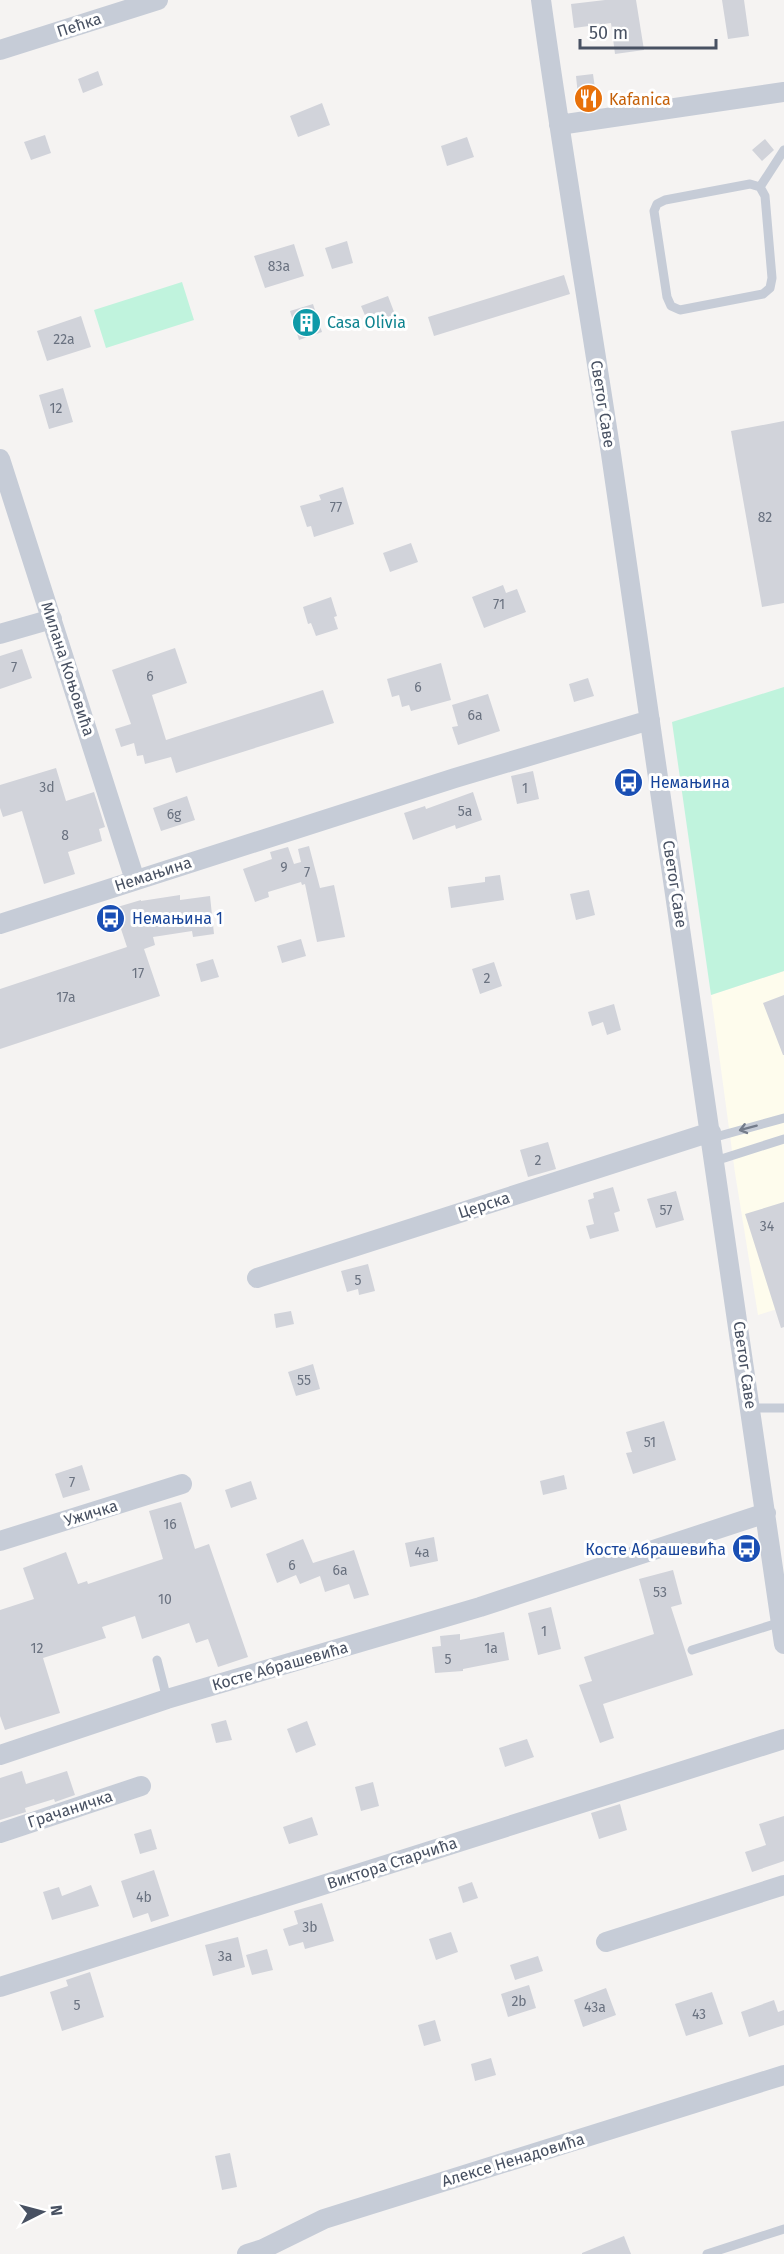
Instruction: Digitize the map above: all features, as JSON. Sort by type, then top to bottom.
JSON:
[{"type":"street","name":"Пећка","points":[[0,50],[158,0]]},
{"type":"street","name":"Светог Саве","points":[[541,0],[712,1135],[784,1644]]},
{"type":"street","points":[[559,125],[784,92]]},
{"type":"street","name":"Милана Коњовића","points":[[0,459],[135,880]]},
{"type":"street","points":[[0,634],[52,619]]},
{"type":"street","name":"Немањина","points":[[0,924],[455,778],[650,720]]},
{"type":"street","name":"Церска","points":[[257,1278],[712,1135]]},
{"type":"street","name":"Ужичка","points":[[0,1541],[182,1484]]},
{"type":"street","name":"Косте Абрашевића","points":[[0,1755],[167,1699],[480,1606],[766,1513]]},
{"type":"street","name":"Виктора Старчића","points":[[0,1987],[784,1738]]},
{"type":"street","name":"Грачаничка","points":[[0,1833],[141,1786]]},
{"type":"street","points":[[606,1942],[784,1885]]},
{"type":"street","name":"Алексе Ненадовића","points":[[247,2254],[263,2249],[324,2219],[784,2075]]},
{"type":"lane","points":[[760,187],[784,150]]},
{"type":"lane","points":[[750,184],[760,187],[765,196],[772,278],[770,288],[763,294],[680,310],[671,306],[666,297],[654,211],[657,204],[665,200],[750,184]]},
{"type":"lane","points":[[712,1135],[784,1118]]},
{"type":"lane","points":[[715,1161],[784,1139]]},
{"type":"lane","points":[[751,1408],[784,1408]]},
{"type":"lane","points":[[692,1650],[781,1622]]},
{"type":"lane","points":[[157,1660],[167,1699]]},
{"type":"lane","points":[[707,2254],[784,2229]]},
{"type":"shaded area","points":[[784,971],[784,1307],[758,1315],[735,1173],[711,995]]},
{"type":"green space","points":[[182,282],[194,320],[106,348],[94,310]]},
{"type":"green space","points":[[784,687],[784,971],[711,995],[672,722]]},
{"type":"building","points":[[605,0],[636,0],[644,50],[615,54],[611,23],[574,28],[571,4]]},
{"type":"building","points":[[722,0],[744,0],[749,36],[728,39]]},
{"type":"building","points":[[98,71],[103,85],[83,93],[78,79]]},
{"type":"building","points":[[593,74],[597,103],[579,105],[576,76]]},
{"type":"building","points":[[322,103],[330,125],[298,137],[290,116]]},
{"type":"building","points":[[45,135],[51,153],[31,160],[24,142]]},
{"type":"building","points":[[467,137],[474,157],[447,166],[441,146]]},
{"type":"building","points":[[765,139],[774,150],[762,161],[752,150]]},
{"type":"building","points":[[347,241],[353,263],[332,269],[325,248]]},
{"type":"building","points":[[294,244],[304,276],[265,288],[254,256]]},
{"type":"building","points":[[564,275],[570,294],[434,336],[428,317]]},
{"type":"building","points":[[388,296],[396,317],[370,327],[361,306]]},
{"type":"building","name":"Casa Olivia","points":[[313,304],[322,332],[299,340],[290,311]]},
{"type":"building","points":[[81,316],[91,347],[47,361],[37,331]]},
{"type":"building","points":[[63,388],[73,422],[49,429],[39,395]]},
{"type":"building","points":[[784,421],[784,603],[762,607],[731,431]]},
{"type":"building","points":[[343,487],[354,524],[314,537],[311,526],[307,527],[300,506],[321,500],[319,495]]},
{"type":"building","points":[[411,543],[418,562],[390,572],[383,553]]},
{"type":"building","points":[[503,585],[506,593],[517,589],[526,612],[484,628],[472,597]]},
{"type":"building","points":[[331,597],[337,616],[334,617],[338,629],[316,636],[311,623],[308,624],[303,607]]},
{"type":"building","points":[[175,648],[187,683],[152,695],[166,740],[323,690],[334,723],[176,773],[171,757],[145,764],[143,755],[137,756],[134,743],[121,747],[115,729],[131,724],[112,670]]},
{"type":"building","points":[[22,649],[32,678],[0,689],[0,656]]},
{"type":"building","points":[[441,663],[451,700],[411,711],[409,705],[402,707],[399,695],[392,697],[387,679]]},
{"type":"building","points":[[588,678],[594,696],[574,702],[569,684]]},
{"type":"building","points":[[488,694],[500,731],[458,745],[452,727],[458,726],[452,705]]},
{"type":"building","points":[[56,768],[66,801],[94,792],[105,827],[99,829],[102,841],[68,852],[75,874],[44,884],[22,811],[3,817],[0,808],[0,785]]},
{"type":"building","points":[[533,771],[539,799],[517,804],[511,776]]},
{"type":"building","points":[[473,792],[482,820],[456,829],[455,825],[413,840],[404,813],[425,806],[426,809]]},
{"type":"building","points":[[187,796],[195,820],[161,831],[153,808]]},
{"type":"building","points":[[309,846],[320,888],[334,885],[345,937],[317,942],[305,884],[302,885],[301,882],[268,892],[269,897],[255,902],[243,869],[272,859],[270,852],[288,847],[294,864],[301,862],[298,849]]},
{"type":"building","points":[[500,875],[504,900],[451,908],[448,887],[485,882],[485,877]]},
{"type":"building","points":[[589,890],[595,915],[576,920],[570,894]]},
{"type":"building","points":[[180,895],[180,900],[210,896],[214,934],[193,937],[192,931],[153,937],[155,945],[144,949],[160,996],[0,1049],[0,989],[127,947],[114,908],[141,900]]},
{"type":"building","points":[[301,939],[306,956],[282,963],[277,946]]},
{"type":"building","points":[[213,959],[219,977],[201,982],[196,964]]},
{"type":"building","points":[[494,962],[502,986],[480,994],[472,969]]},
{"type":"building","points":[[784,995],[784,1055],[783,1055],[763,1003]]},
{"type":"building","points":[[614,1004],[621,1030],[607,1035],[603,1022],[592,1026],[588,1012]]},
{"type":"building","points":[[548,1142],[556,1169],[528,1177],[520,1150]]},
{"type":"building","points":[[613,1187],[620,1211],[614,1213],[619,1231],[590,1239],[586,1226],[594,1224],[588,1200],[594,1198],[593,1193]]},
{"type":"building","points":[[676,1191],[684,1220],[656,1228],[647,1199]]},
{"type":"building","points":[[784,1202],[784,1327],[781,1328],[745,1214]]},
{"type":"building","points":[[368,1264],[375,1291],[359,1295],[358,1289],[347,1292],[341,1271]]},
{"type":"building","points":[[291,1311],[294,1324],[276,1328],[274,1314]]},
{"type":"building","points":[[313,1364],[320,1389],[296,1396],[288,1372]]},
{"type":"building","points":[[664,1421],[676,1460],[633,1474],[626,1453],[632,1452],[626,1432]]},
{"type":"building","points":[[82,1465],[90,1490],[63,1498],[55,1474]]},
{"type":"building","points":[[564,1475],[567,1489],[543,1495],[540,1481]]},
{"type":"building","points":[[251,1481],[257,1499],[231,1508],[225,1490]]},
{"type":"building","points":[[181,1502],[195,1549],[209,1544],[248,1657],[218,1667],[208,1639],[196,1643],[189,1623],[142,1639],[135,1616],[102,1627],[106,1638],[43,1658],[60,1713],[5,1730],[0,1716],[0,1610],[34,1599],[23,1568],[66,1552],[78,1584],[87,1581],[88,1584],[163,1559],[149,1511]]},
{"type":"building","points":[[434,1537],[438,1561],[410,1567],[405,1543]]},
{"type":"building","points":[[303,1539],[313,1563],[354,1550],[369,1595],[354,1599],[349,1584],[325,1592],[320,1576],[300,1584],[296,1575],[277,1583],[266,1554]]},
{"type":"building","points":[[673,1570],[682,1604],[671,1607],[693,1675],[603,1704],[614,1738],[600,1743],[579,1685],[592,1681],[584,1657],[654,1634],[639,1579]]},
{"type":"building","points":[[551,1607],[561,1649],[538,1655],[528,1613]]},
{"type":"building","points":[[504,1632],[509,1660],[463,1669],[463,1671],[435,1673],[432,1647],[441,1646],[440,1636],[460,1634],[460,1640]]},
{"type":"building","points":[[226,1720],[232,1740],[216,1743],[211,1724]]},
{"type":"building","points":[[307,1721],[316,1745],[296,1753],[287,1729]]},
{"type":"building","points":[[527,1739],[534,1757],[505,1767],[499,1748]]},
{"type":"building","points":[[22,1771],[26,1784],[67,1771],[75,1795],[25,1808],[26,1812],[0,1820],[0,1778]]},
{"type":"building","points":[[373,1782],[379,1806],[361,1811],[355,1787]]},
{"type":"building","points":[[620,1804],[627,1830],[599,1839],[591,1813]]},
{"type":"building","points":[[784,1816],[784,1861],[752,1872],[745,1852],[766,1845],[759,1824]]},
{"type":"building","points":[[312,1817],[318,1835],[289,1844],[283,1827]]},
{"type":"building","points":[[151,1829],[157,1849],[140,1854],[134,1834]]},
{"type":"building","points":[[154,1870],[169,1916],[151,1922],[148,1913],[133,1918],[121,1881]]},
{"type":"building","points":[[472,1882],[478,1898],[463,1903],[458,1887]]},
{"type":"building","points":[[91,1885],[99,1906],[52,1920],[43,1892],[59,1887],[62,1896]]},
{"type":"building","points":[[322,1903],[334,1941],[305,1949],[303,1942],[289,1946],[283,1929],[298,1924],[294,1911]]},
{"type":"building","points":[[451,1932],[458,1952],[436,1960],[429,1939]]},
{"type":"building","points":[[238,1937],[245,1967],[213,1976],[205,1945]]},
{"type":"building","points":[[267,1949],[273,1970],[252,1975],[246,1955]]},
{"type":"building","points":[[538,1956],[543,1971],[515,1980],[510,1965]]},
{"type":"building","points":[[90,1972],[104,2017],[62,2031],[50,1992],[68,1986],[66,1980]]},
{"type":"building","points":[[529,1985],[536,2008],[508,2017],[501,1994]]},
{"type":"building","points":[[606,1988],[616,2015],[583,2027],[574,2000]]},
{"type":"building","points":[[712,1992],[723,2024],[686,2036],[675,2004]]},
{"type":"building","points":[[774,2000],[778,2012],[784,2010],[784,2025],[749,2037],[741,2012]]},
{"type":"building","points":[[435,2020],[441,2041],[424,2046],[418,2025]]},
{"type":"building","points":[[491,2058],[496,2075],[475,2081],[471,2064]]},
{"type":"building","points":[[230,2153],[237,2187],[222,2190],[215,2156]]},
{"type":"building","points":[[624,2236],[631,2254],[582,2254],[582,2253]]},
{"type":"place","name":"Kafanica","points":[[588,99]]},
{"type":"place","name":"Casa Olivia","points":[[306,322]]},
{"type":"place","name":"Немањина","points":[[629,782]]},
{"type":"place","name":"Немањина 1","points":[[111,918]]},
{"type":"place","name":"Косте Абрашевића","points":[[747,1549]]}]
